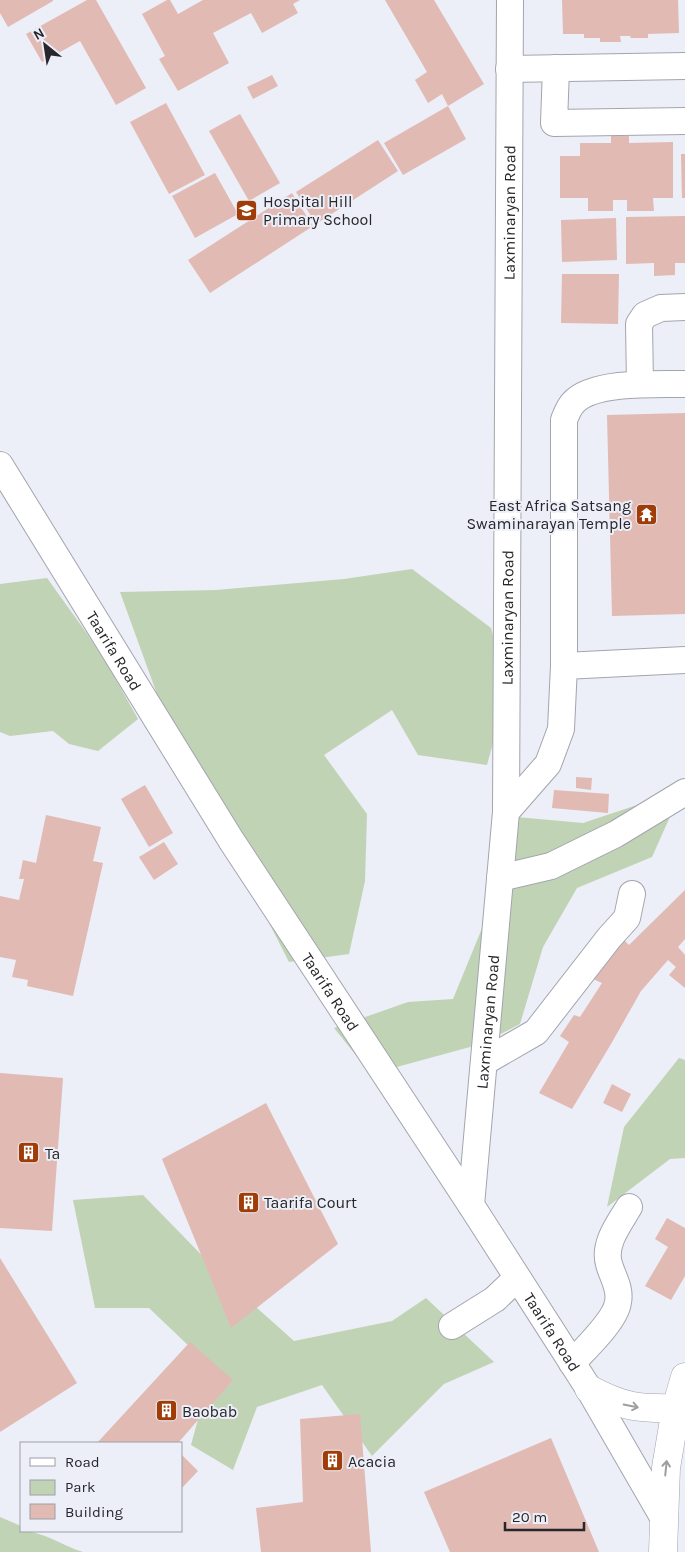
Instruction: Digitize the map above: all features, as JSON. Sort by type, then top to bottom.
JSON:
[{"type":"main road","points":[[663,1552],[666,1468],[676,1408],[685,1377]]},
{"type":"main road","points":[[588,1389],[609,1399],[637,1408],[676,1408]]},
{"type":"street","name":"Laxminaryan Road","points":[[471,1205],[506,812],[510,0]]},
{"type":"street","points":[[509,68],[685,66]]},
{"type":"street","points":[[556,68],[554,123],[685,121]]},
{"type":"street","points":[[640,384],[638,324],[645,315],[661,308],[685,307]]},
{"type":"street","points":[[506,812],[548,764],[561,729],[564,666],[564,420],[573,403],[589,393],[618,386],[685,384]]},
{"type":"street","name":"Taarifa Road","points":[[0,465],[231,840],[471,1205],[572,1363],[663,1517]]},
{"type":"street","points":[[564,666],[685,660]]},
{"type":"street","points":[[500,878],[551,866],[616,834],[685,792]]},
{"type":"street","points":[[484,1062],[536,1032],[609,938],[627,918],[632,894]]},
{"type":"street","points":[[572,1363],[612,1318],[619,1301],[616,1281],[608,1264],[608,1249],[612,1237],[629,1207]]},
{"type":"street","points":[[452,1326],[494,1299],[517,1278]]},
{"type":"green space","points":[[412,569],[491,628],[508,689],[487,765],[418,755],[392,710],[324,755],[367,814],[365,881],[349,954],[289,962],[240,866],[195,799],[120,592],[216,590],[344,579]]},
{"type":"green space","points":[[47,578],[110,669],[138,719],[98,751],[69,744],[53,731],[10,736],[0,732],[0,584]]},
{"type":"green space","points":[[682,790],[652,857],[577,888],[543,947],[520,1024],[481,1044],[371,1074],[334,1028],[408,1002],[453,999],[485,921],[504,816],[583,823]]},
{"type":"green space","points":[[679,1058],[685,1060],[685,1158],[670,1159],[607,1207],[624,1127]]},
{"type":"green space","points":[[143,1195],[228,1282],[294,1341],[392,1321],[426,1298],[494,1362],[444,1384],[372,1456],[322,1385],[257,1407],[233,1470],[191,1445],[212,1368],[149,1308],[95,1308],[73,1200]]},
{"type":"green space","points":[[0,1517],[20,1526],[20,1532],[37,1533],[83,1552],[0,1552]]},
{"type":"building","points":[[0,0],[53,1],[8,27],[0,13]]},
{"type":"building","points":[[87,0],[96,0],[146,88],[116,105],[80,41],[42,62],[26,34]]},
{"type":"building","points":[[170,0],[178,14],[203,0],[300,0],[293,4],[298,13],[262,33],[251,13],[213,33],[229,63],[178,91],[159,59],[165,56],[142,14]]},
{"type":"building","points":[[385,0],[434,0],[484,84],[448,106],[442,94],[428,103],[415,80],[427,72]]},
{"type":"building","points":[[562,0],[678,0],[679,33],[648,34],[648,38],[620,36],[621,42],[600,42],[600,38],[584,38],[584,34],[563,34]]},
{"type":"building","points":[[272,75],[278,86],[253,99],[247,87]]},
{"type":"building","points":[[166,103],[205,175],[169,194],[130,122]]},
{"type":"building","points":[[448,106],[466,139],[403,175],[384,143]]},
{"type":"building","points":[[240,114],[280,183],[249,201],[209,131]]},
{"type":"building","points":[[611,136],[629,136],[629,143],[673,142],[673,198],[653,198],[654,211],[627,211],[627,200],[613,200],[613,211],[588,211],[588,198],[560,198],[560,156],[580,156],[580,143],[611,143]]},
{"type":"building","points":[[378,140],[398,171],[316,224],[296,192]]},
{"type":"building","points":[[681,154],[685,154],[685,198],[682,198]]},
{"type":"building","points":[[215,173],[238,214],[195,238],[172,196]]},
{"type":"building","points":[[292,193],[313,226],[210,293],[188,260]]},
{"type":"building","points":[[685,216],[685,263],[675,263],[675,275],[654,276],[654,263],[626,264],[626,217]]},
{"type":"building","points":[[616,218],[617,260],[562,262],[561,220]]},
{"type":"building","points":[[562,274],[619,274],[618,324],[561,323]]},
{"type":"building","name":"East Africa Satsang Swaminarayan Temple","points":[[685,413],[685,614],[612,616],[607,415]]},
{"type":"building","points":[[576,777],[592,778],[591,790],[576,788]]},
{"type":"building","points":[[145,785],[173,833],[149,847],[121,799]]},
{"type":"building","points":[[554,790],[609,794],[608,813],[552,808]]},
{"type":"building","points":[[46,815],[101,827],[93,861],[103,863],[73,996],[27,986],[28,980],[12,977],[16,960],[0,957],[0,896],[19,900],[24,879],[19,879],[23,860],[36,863]]},
{"type":"building","points":[[164,842],[178,864],[154,880],[139,857]]},
{"type":"building","points":[[685,890],[685,939],[678,947],[685,955],[685,988],[669,975],[676,967],[668,960],[641,991],[572,1109],[539,1093],[569,1042],[560,1036],[574,1015],[580,1017],[602,983],[593,979],[612,951],[624,940],[629,945]]},
{"type":"building","name":"Ta","points":[[0,1073],[63,1078],[52,1231],[0,1228]]},
{"type":"building","points":[[612,1084],[631,1094],[622,1112],[603,1103]]},
{"type":"building","name":"Taarifa Court","points":[[266,1103],[338,1244],[231,1328],[162,1159]]},
{"type":"building","points":[[667,1218],[685,1228],[685,1276],[671,1300],[645,1286],[668,1247],[655,1239]]},
{"type":"building","points":[[0,1258],[77,1383],[0,1432]]},
{"type":"building","name":"Baobab","points":[[190,1342],[233,1380],[179,1442],[98,1442]]},
{"type":"building","name":"Acacia","points":[[360,1414],[371,1552],[261,1552],[256,1508],[303,1502],[300,1419]]},
{"type":"building","points":[[551,1438],[599,1552],[450,1552],[424,1492]]},
{"type":"building","name":"Baobab","points":[[182,1455],[198,1471],[182,1488]]},
{"type":"place","name":"Hospital Hill Primary School","points":[[247,210]]},
{"type":"place","name":"East Africa Satsang Swaminarayan Temple","points":[[647,514]]},
{"type":"place","name":"Ta","points":[[29,1153]]},
{"type":"place","name":"Taarifa Court","points":[[248,1202]]},
{"type":"place","name":"Baobab","points":[[166,1411]]},
{"type":"place","name":"Acacia","points":[[332,1461]]}]
